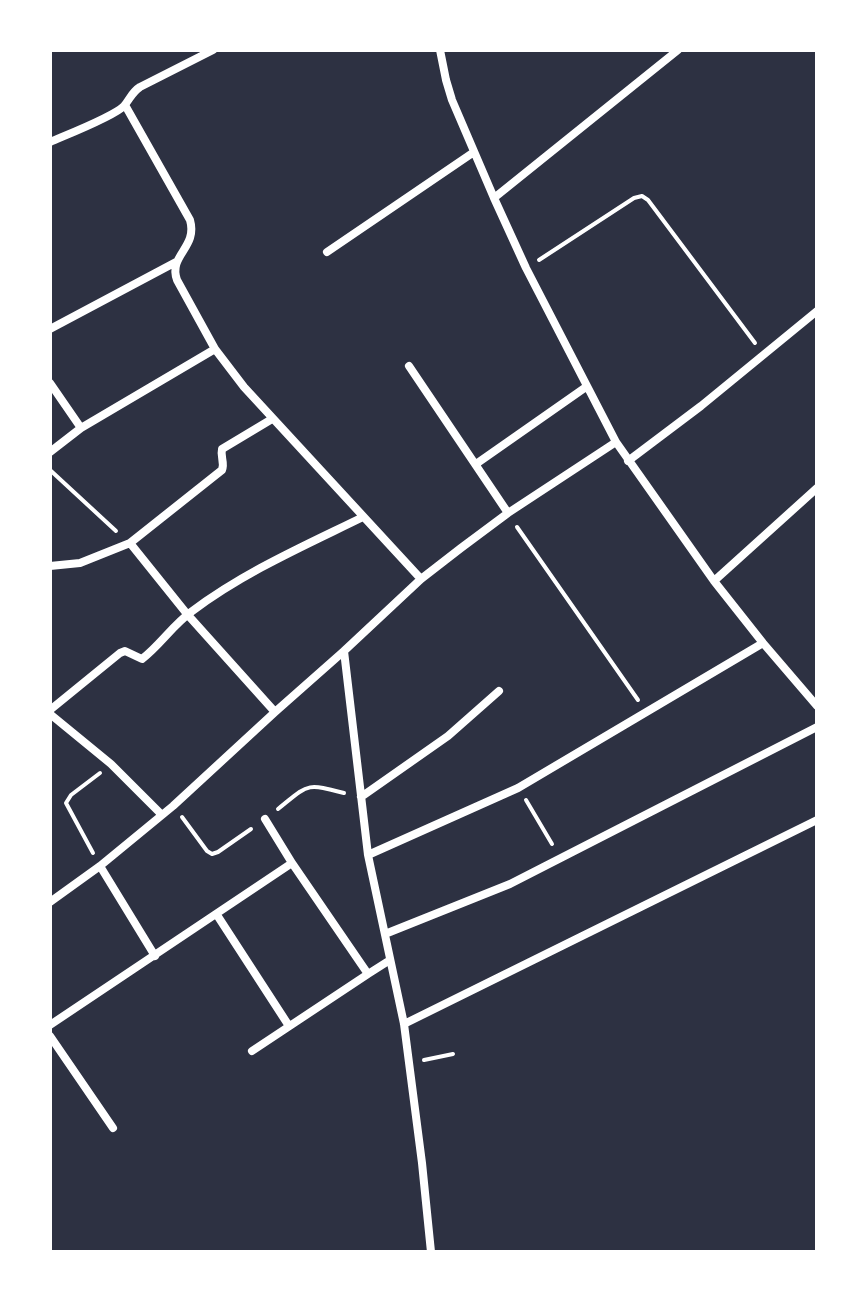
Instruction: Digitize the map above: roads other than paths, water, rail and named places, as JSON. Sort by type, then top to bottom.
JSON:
[{"type":"street","points":[[50,142],[82,129],[125,105],[132,92],[140,87],[213,50]]},
{"type":"street","points":[[440,50],[452,100],[494,198],[526,268],[616,442],[714,581],[817,706]]},
{"type":"street","points":[[494,198],[678,50]]},
{"type":"street","points":[[125,105],[190,220],[191,238],[173,271],[215,349],[272,419],[421,579]]},
{"type":"street","points":[[327,252],[474,152]]},
{"type":"street","points":[[50,329],[176,262]]},
{"type":"street","points":[[628,461],[817,311]]},
{"type":"street","points":[[50,452],[81,428],[215,349]]},
{"type":"street","points":[[409,366],[508,513]]},
{"type":"street","points":[[50,383],[81,428]]},
{"type":"street","points":[[476,464],[586,387]]},
{"type":"street","points":[[50,566],[80,563],[130,543],[222,470],[222,449],[272,419]]},
{"type":"street","points":[[50,902],[173,806],[421,579],[508,513],[616,442]]},
{"type":"street","points":[[714,581],[817,488]]},
{"type":"street","points":[[162,815],[111,764],[50,712],[120,653],[125,651],[142,659],[187,614],[227,586],[363,517]]},
{"type":"street","points":[[130,543],[187,614],[275,712]]},
{"type":"street","points":[[368,855],[518,788],[763,643]]},
{"type":"street","points":[[344,651],[368,855],[404,1024],[431,1252]]},
{"type":"street","points":[[361,797],[448,736],[499,691]]},
{"type":"street","points":[[385,934],[486,894],[561,859],[817,727]]},
{"type":"street","points":[[265,819],[368,974]]},
{"type":"street","points":[[404,1024],[817,820]]},
{"type":"street","points":[[50,1025],[292,863]]},
{"type":"street","points":[[100,866],[155,956]]},
{"type":"street","points":[[217,915],[289,1026]]},
{"type":"street","points":[[252,1051],[390,960]]},
{"type":"street","points":[[50,1036],[113,1128]]}]
